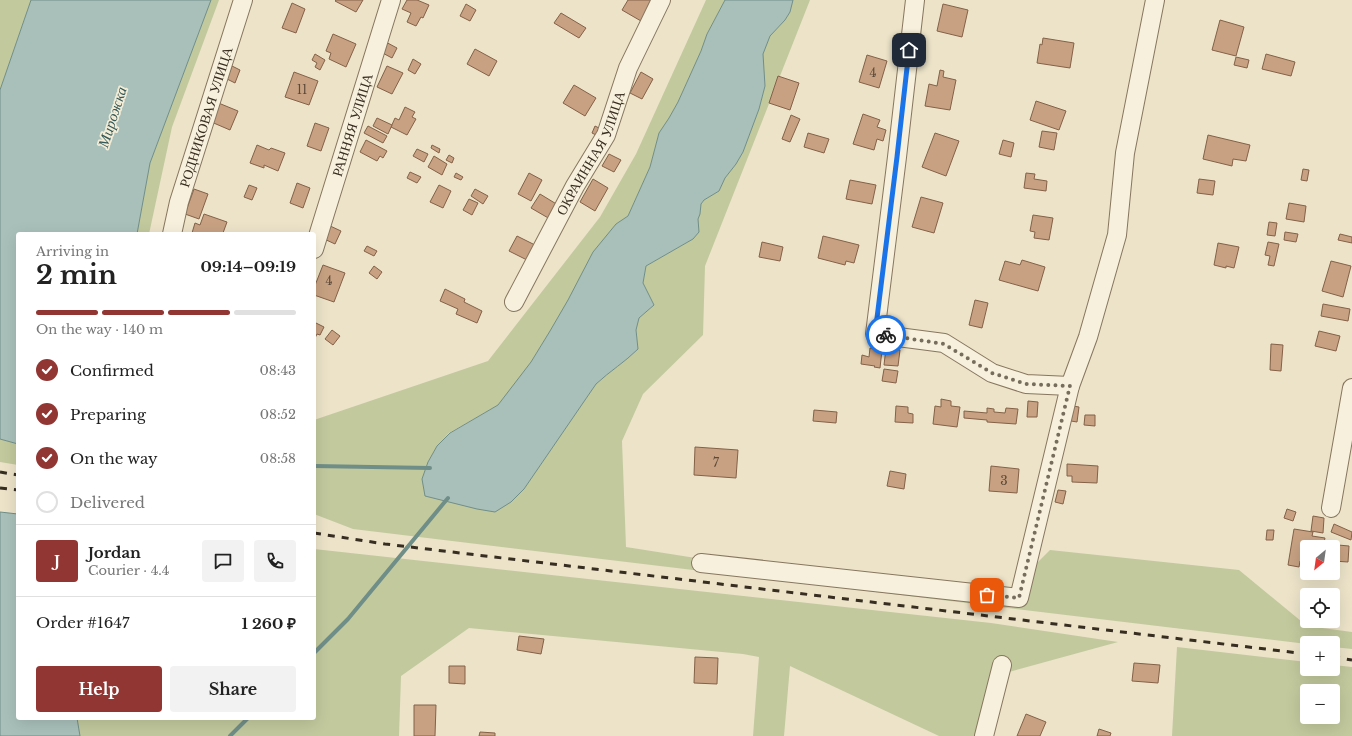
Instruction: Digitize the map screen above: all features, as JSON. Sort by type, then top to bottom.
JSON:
[{"type":"street","name":"РОДНИКОВАЯ УЛИЦА","points":[[172,232],[179,202],[243,0]]},
{"type":"street","name":"РАННЯЯ УЛИЦА","points":[[316,242],[390,0]]},
{"type":"street","name":"ОКРАИННАЯ УЛИЦА","points":[[514,302],[575,186],[606,135],[628,68],[661,0]]},
{"type":"street","points":[[915,0],[875,334],[944,344],[992,373],[1026,384],[1070,386]]},
{"type":"street","points":[[701,563],[1019,598],[1070,386],[1088,337],[1117,236],[1125,153],[1155,0]]},
{"type":"street","points":[[1331,508],[1352,388]]},
{"type":"street","points":[[984,736],[1002,665]]},
{"type":"green space","points":[[0,0],[31,0],[0,90]]},
{"type":"green space","points":[[211,0],[219,0],[172,127],[149,232],[137,232],[150,163]]},
{"type":"green space","points":[[706,0],[725,0],[707,34],[678,102],[659,133],[650,167],[628,216],[616,224],[531,362],[510,391],[498,405],[449,433],[437,446],[428,462],[425,496],[443,500],[511,502],[524,489],[596,384],[638,349],[636,330],[639,318],[654,305],[643,283],[646,266],[693,239],[698,232],[698,218],[701,204],[704,200],[719,191],[725,178],[736,164],[743,152],[759,109],[765,86],[762,54],[770,36],[785,20],[790,12],[793,0],[810,0],[705,266],[703,335],[643,394],[622,441],[626,547],[702,559],[1008,592],[1050,550],[1239,570],[1300,620],[1300,628],[1322,628],[1352,632],[1352,649],[1340,648],[1340,636],[1300,636],[1300,643],[353,529],[316,515],[316,419],[488,361],[600,217],[636,154]]},
{"type":"green space","points":[[0,439],[16,443],[16,465],[0,462]]},
{"type":"green space","points":[[316,549],[991,623],[1118,642],[1009,672],[976,736],[939,736],[790,666],[784,736],[753,736],[759,657],[743,654],[469,628],[401,676],[399,736],[80,736],[77,720],[316,720]]},
{"type":"green space","points":[[1177,647],[1300,661],[1300,676],[1340,676],[1340,666],[1352,667],[1352,736],[1172,736]]},
{"type":"water","name":"Мирожка","points":[[31,0],[211,0],[150,163],[137,232],[16,232],[16,443],[0,439],[0,90]]},
{"type":"water","points":[[725,0],[793,0],[790,12],[785,20],[770,36],[763,54],[765,86],[759,109],[743,152],[725,178],[719,191],[704,200],[701,204],[698,219],[699,232],[693,239],[646,266],[643,283],[654,305],[639,318],[636,330],[638,349],[596,384],[524,489],[511,502],[495,512],[425,496],[422,479],[428,462],[437,446],[450,433],[498,405],[531,362],[568,300],[593,252],[616,224],[628,216],[650,167],[659,133],[678,102],[707,34]]},
{"type":"water","points":[[0,512],[16,514],[16,720],[77,720],[80,736],[0,736]]},
{"type":"building","points":[[363,0],[356,12],[335,1]]},
{"type":"building","points":[[407,0],[417,0],[429,5],[423,18],[421,17],[416,26],[407,22],[411,13],[402,9]]},
{"type":"building","points":[[628,0],[652,0],[641,21],[622,10]]},
{"type":"building","points":[[292,3],[305,9],[296,33],[282,28]]},
{"type":"building","points":[[466,4],[476,10],[470,21],[460,16]]},
{"type":"building","points":[[943,4],[968,10],[962,37],[937,31]]},
{"type":"building","points":[[561,13],[586,28],[579,38],[554,23]]},
{"type":"building","points":[[1220,20],[1244,27],[1236,56],[1212,50]]},
{"type":"building","points":[[333,34],[356,44],[346,67],[329,59],[331,53],[326,51]]},
{"type":"building","points":[[1043,38],[1074,43],[1070,68],[1037,63],[1040,44],[1042,45]]},
{"type":"building","points":[[382,40],[397,48],[392,58],[377,50]]},
{"type":"building","points":[[475,49],[497,61],[489,76],[467,64]]},
{"type":"building","points":[[315,54],[325,60],[320,70],[315,67],[317,63],[312,60]]},
{"type":"building","points":[[1266,54],[1295,62],[1291,76],[1262,69]]},
{"type":"building","points":[[867,55],[887,61],[879,88],[859,82]]},
{"type":"building","points":[[1236,57],[1249,60],[1247,68],[1234,65]]},
{"type":"building","points":[[413,59],[421,64],[415,74],[408,70]]},
{"type":"building","points":[[232,66],[240,70],[235,83],[227,79]]},
{"type":"building","points":[[387,66],[403,73],[392,94],[377,87]]},
{"type":"building","points":[[940,70],[944,71],[943,77],[956,80],[950,110],[925,106],[929,84],[937,86]]},
{"type":"building","points":[[294,72],[318,81],[309,105],[285,97]]},
{"type":"building","points":[[641,72],[653,79],[642,99],[630,93]]},
{"type":"building","points":[[778,76],[799,83],[790,110],[769,103]]},
{"type":"building","points":[[574,85],[596,98],[585,116],[563,103]]},
{"type":"building","points":[[1036,101],[1066,111],[1059,130],[1030,120]]},
{"type":"building","points":[[216,102],[238,111],[230,130],[209,121]]},
{"type":"building","points":[[405,107],[415,112],[412,117],[416,119],[407,135],[391,127],[395,118],[399,120]]},
{"type":"building","points":[[863,114],[880,120],[877,127],[886,130],[883,141],[877,139],[874,150],[853,144]]},
{"type":"building","points":[[791,115],[800,119],[790,142],[782,139]]},
{"type":"building","points":[[377,118],[392,125],[388,134],[373,126]]},
{"type":"building","points":[[315,123],[329,128],[321,151],[307,146]]},
{"type":"building","points":[[368,126],[387,136],[383,143],[364,133]]},
{"type":"building","points":[[595,126],[603,130],[600,137],[592,133]]},
{"type":"building","points":[[1042,131],[1057,133],[1054,150],[1039,147]]},
{"type":"building","points":[[808,133],[829,139],[824,153],[804,147]]},
{"type":"building","points":[[935,133],[959,141],[946,176],[922,167]]},
{"type":"building","points":[[1208,135],[1250,145],[1246,161],[1233,159],[1232,166],[1203,159]]},
{"type":"building","points":[[366,140],[387,151],[383,158],[380,156],[377,161],[360,152]]},
{"type":"building","points":[[1003,140],[1014,143],[1011,157],[999,154]]},
{"type":"building","points":[[257,145],[269,150],[271,148],[285,153],[278,171],[264,165],[264,168],[250,163]]},
{"type":"building","points":[[432,145],[440,149],[439,153],[431,148]]},
{"type":"building","points":[[417,149],[428,154],[424,162],[413,156]]},
{"type":"building","points":[[609,154],[621,160],[614,172],[602,166]]},
{"type":"building","points":[[449,155],[454,158],[452,163],[446,160]]},
{"type":"building","points":[[434,156],[447,164],[442,175],[428,167]]},
{"type":"building","points":[[1303,169],[1309,170],[1307,181],[1301,180]]},
{"type":"building","points":[[410,172],[421,177],[417,183],[407,178]]},
{"type":"building","points":[[456,173],[463,177],[461,180],[454,177]]},
{"type":"building","points":[[529,173],[542,180],[531,201],[518,194]]},
{"type":"building","points":[[1026,173],[1035,174],[1034,179],[1047,181],[1046,191],[1024,188]]},
{"type":"building","points":[[593,179],[608,188],[595,211],[580,202]]},
{"type":"building","points":[[1199,179],[1215,181],[1213,195],[1197,193]]},
{"type":"building","points":[[850,180],[876,185],[872,204],[846,199]]},
{"type":"building","points":[[297,183],[310,188],[303,208],[290,203]]},
{"type":"building","points":[[249,185],[257,188],[252,200],[244,197]]},
{"type":"building","points":[[439,185],[451,191],[443,208],[430,202]]},
{"type":"building","points":[[194,189],[208,194],[199,219],[185,214]]},
{"type":"building","points":[[475,189],[488,196],[483,204],[471,196]]},
{"type":"building","points":[[540,194],[558,205],[550,219],[531,208]]},
{"type":"building","points":[[921,197],[943,203],[934,233],[912,227]]},
{"type":"building","points":[[469,199],[478,203],[472,215],[463,210]]},
{"type":"building","points":[[1289,203],[1306,206],[1304,222],[1286,219]]},
{"type":"building","points":[[204,214],[227,222],[223,232],[192,232],[195,223],[200,225]]},
{"type":"building","points":[[1033,215],[1053,218],[1049,240],[1034,238],[1035,232],[1030,231]]},
{"type":"building","points":[[1269,222],[1277,223],[1275,236],[1267,235]]},
{"type":"building","points":[[328,225],[341,231],[335,244],[322,238]]},
{"type":"building","points":[[1285,232],[1298,234],[1296,242],[1284,240]]},
{"type":"building","points":[[1340,234],[1352,237],[1352,243],[1338,240]]},
{"type":"building","points":[[517,236],[537,246],[529,261],[509,251]]},
{"type":"building","points":[[823,236],[859,245],[854,263],[846,261],[845,265],[818,258]]},
{"type":"building","points":[[762,242],[783,247],[780,261],[759,257]]},
{"type":"building","points":[[1268,242],[1279,244],[1274,266],[1268,265],[1270,256],[1265,255]]},
{"type":"building","points":[[1218,243],[1239,247],[1234,268],[1214,265]]},
{"type":"building","points":[[367,246],[377,251],[374,256],[364,251]]},
{"type":"building","points":[[1022,260],[1045,267],[1038,291],[999,280],[1005,261],[1020,265]]},
{"type":"building","points":[[1331,261],[1351,266],[1343,297],[1322,291]]},
{"type":"building","points":[[323,265],[345,273],[334,302],[316,296],[316,283]]},
{"type":"building","points":[[374,266],[382,272],[377,279],[369,273]]},
{"type":"building","points":[[445,289],[465,299],[464,302],[482,311],[477,323],[456,314],[458,309],[440,301]]},
{"type":"building","points":[[975,300],[988,303],[982,328],[969,325]]},
{"type":"building","points":[[1323,304],[1350,309],[1348,321],[1321,316]]},
{"type":"building","points":[[316,323],[324,327],[320,335],[317,334],[316,336]]},
{"type":"building","points":[[332,330],[340,336],[333,345],[325,339]]},
{"type":"building","points":[[1319,331],[1340,336],[1336,351],[1315,346]]},
{"type":"building","points":[[1271,344],[1283,345],[1281,371],[1270,370]]},
{"type":"building","points":[[870,348],[882,350],[880,368],[861,364],[862,355],[869,357]]},
{"type":"building","points":[[886,348],[900,350],[898,366],[884,365]]},
{"type":"building","points":[[884,369],[898,371],[896,383],[882,381]]},
{"type":"building","points":[[941,399],[951,401],[951,406],[960,407],[957,427],[933,424],[935,406],[941,407]]},
{"type":"building","points":[[1028,401],[1038,402],[1037,417],[1027,417]]},
{"type":"building","points":[[1067,405],[1079,407],[1077,422],[1065,420]]},
{"type":"building","points":[[896,406],[908,407],[908,413],[913,414],[913,423],[895,422]]},
{"type":"building","points":[[987,408],[994,409],[994,412],[1005,413],[1006,408],[1018,409],[1016,424],[987,422],[987,420],[964,418],[964,411],[987,413]]},
{"type":"building","points":[[814,410],[837,412],[836,423],[813,421]]},
{"type":"building","points":[[1085,415],[1095,415],[1095,426],[1084,425]]},
{"type":"building","points":[[695,447],[738,450],[736,478],[694,475]]},
{"type":"building","points":[[1067,464],[1098,466],[1097,483],[1072,482],[1072,476],[1067,476]]},
{"type":"building","points":[[991,466],[1019,469],[1017,493],[989,491]]},
{"type":"building","points":[[890,471],[906,474],[904,489],[887,486]]},
{"type":"building","points":[[1058,490],[1066,491],[1063,504],[1055,502]]},
{"type":"building","points":[[1287,509],[1296,512],[1293,521],[1284,518]]},
{"type":"building","points":[[1313,516],[1324,518],[1323,533],[1311,531]]},
{"type":"building","points":[[1334,524],[1352,532],[1351,540],[1331,532]]},
{"type":"building","points":[[1294,529],[1313,532],[1312,536],[1325,538],[1325,540],[1300,540],[1299,567],[1288,565]]},
{"type":"building","points":[[1267,530],[1274,530],[1273,540],[1266,540]]},
{"type":"building","points":[[1340,545],[1349,546],[1348,562],[1340,561]]},
{"type":"building","points":[[519,636],[544,639],[541,654],[517,650]]},
{"type":"building","points":[[695,657],[718,658],[717,684],[694,683]]},
{"type":"building","points":[[1134,663],[1160,665],[1158,683],[1132,681]]},
{"type":"building","points":[[449,666],[465,666],[465,684],[449,683]]},
{"type":"building","points":[[414,705],[436,705],[435,736],[414,736]]},
{"type":"building","points":[[1026,714],[1046,722],[1040,736],[1017,736]]},
{"type":"building","points":[[1099,729],[1111,733],[1110,736],[1097,736]]},
{"type":"building","points":[[480,732],[495,733],[495,736],[479,736]]},
{"type":"waterway","points":[[316,466],[430,468]]},
{"type":"waterway","points":[[316,651],[348,619],[448,498]]},
{"type":"waterway","points":[[230,736],[246,720]]},
{"type":"railway","points":[[0,472],[16,475]]},
{"type":"railway","points":[[0,488],[16,490]]},
{"type":"railway","points":[[316,533],[385,544],[1300,653]]},
{"type":"railway","points":[[1340,658],[1352,660]]},
{"type":"way so far","points":[[886,335],[944,344],[992,373],[1026,384],[1070,386],[1019,598],[987,595]]},
{"type":"route","points":[[886,335],[875,334],[909,50]]}]
